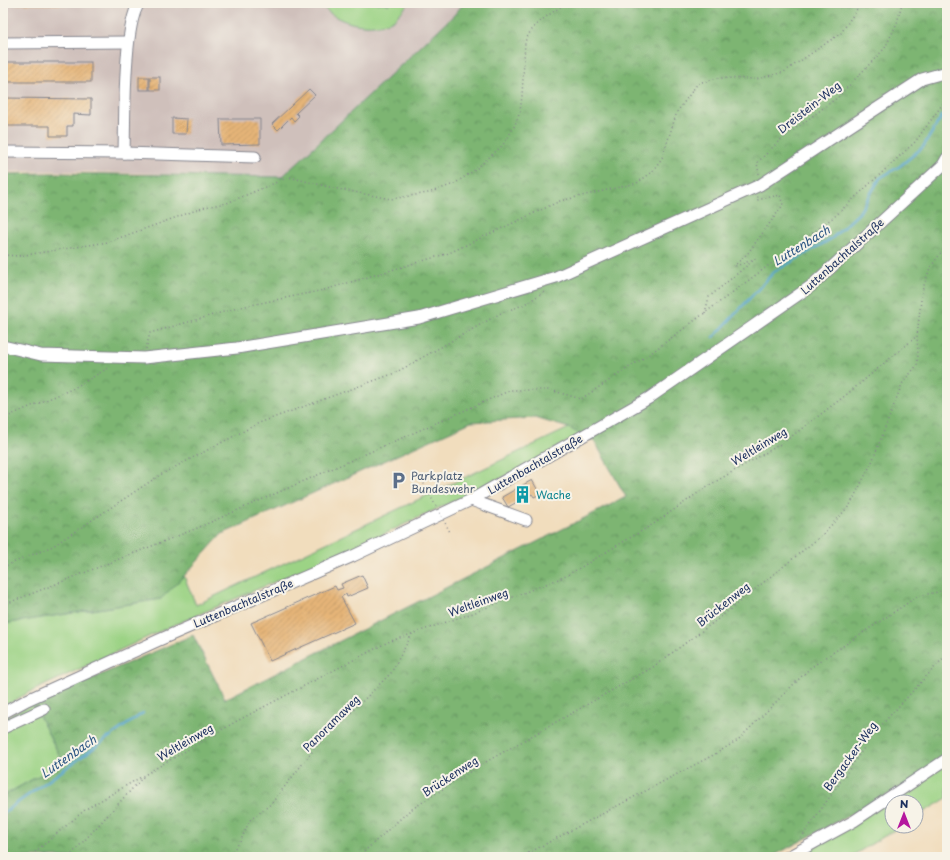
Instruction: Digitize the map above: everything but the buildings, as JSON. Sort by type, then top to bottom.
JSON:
[{"type":"street","points":[[124,153],[128,42],[135,8],[139,3]]},
{"type":"street","points":[[3,43],[128,42]]},
{"type":"street","points":[[3,346],[41,355],[144,358],[237,348],[419,318],[556,277],[760,185],[922,79],[947,72]]},
{"type":"street","points":[[3,152],[124,153],[255,157]]},
{"type":"street","name":"Luttenbachtalstraße","points":[[3,713],[129,653],[353,556],[471,500],[649,398],[811,286],[943,165],[947,158]]},
{"type":"street","points":[[471,500],[526,520]]},
{"type":"street","points":[[3,728],[44,709]]},
{"type":"street","points":[[788,857],[854,821],[947,759]]},
{"type":"path","points":[[3,255],[19,256],[108,242],[205,207],[227,203],[289,176],[333,188],[392,198],[428,193],[454,184],[476,169],[503,145],[514,127],[520,112],[525,42],[527,35],[534,27],[566,3]]},
{"type":"path","points":[[144,358],[150,333],[241,307],[324,290],[449,253],[560,201],[636,182],[651,173],[662,158],[677,112],[698,83],[718,78],[757,79],[784,72],[841,33],[861,3]]},
{"type":"path","name":"Dreistein-Weg","points":[[760,185],[757,163],[779,141],[838,97],[885,48],[897,23],[902,3]]},
{"type":"path","points":[[3,605],[195,529],[511,390],[550,390],[581,399],[651,353],[835,216],[915,142],[947,98]]},
{"type":"path","points":[[704,314],[708,297],[755,259],[733,267],[748,253],[783,205],[780,195],[757,200],[760,185]]},
{"type":"path","name":"Brückenweg","points":[[358,857],[409,812],[477,767],[653,667],[718,619],[821,536],[850,505],[872,462],[902,384],[917,365],[917,336],[922,291],[930,268],[947,244]]},
{"type":"path","points":[[3,567],[53,546],[160,474],[259,423],[395,373],[501,313],[523,305],[547,290]]},
{"type":"path","name":"Weltleinweg","points":[[29,857],[86,809],[237,721],[388,642],[473,613],[573,572],[655,523],[708,486],[784,442],[846,395],[917,336]]},
{"type":"path","points":[[3,420],[13,414],[72,390],[113,366]]},
{"type":"path","points":[[422,480],[450,532]]},
{"type":"path","points":[[521,857],[717,753],[738,740],[810,668],[918,596],[947,590]]},
{"type":"path","name":"Panoramaweg","points":[[227,857],[240,842],[250,820],[271,804],[315,748],[391,673],[412,634]]},
{"type":"path","name":"Bergacker-Weg","points":[[799,842],[875,732],[947,654]]},
{"type":"path","points":[[69,857],[145,774]]},
{"type":"shaded area","points":[[3,3],[464,3],[454,15],[282,177],[50,171],[3,172]]},
{"type":"green space","points":[[319,3],[387,3],[388,5],[390,3],[409,3],[392,21],[380,24],[360,25],[334,16]]},
{"type":"green space","points":[[464,3],[947,3],[947,759],[908,784],[889,794],[884,794],[884,797],[771,857],[3,857],[3,796],[63,762],[33,704],[193,635],[225,699],[626,497],[595,442],[569,428],[535,418],[471,422],[222,534],[161,599],[3,624],[3,174],[50,173],[282,177],[454,15]]},
{"type":"green space","points":[[569,428],[581,434],[504,477],[365,543],[167,628],[26,694],[3,707],[3,624],[161,599],[184,576],[196,605]]},
{"type":"green space","points":[[33,704],[63,762],[3,796],[3,718]]},
{"type":"green space","points":[[947,759],[947,798],[924,812],[924,794],[894,794]]},
{"type":"green space","points":[[884,801],[884,834],[888,834],[850,857],[799,857]]},
{"type":"waterway","name":"Luttenbach","points":[[714,337],[774,272],[831,239],[859,213],[880,178],[900,166],[923,147],[942,116]]},
{"type":"waterway","name":"Luttenbach","points":[[3,813],[143,713]]},
{"type":"place","name":"Parkplatz Bundeswehr","points":[[398,481]]},
{"type":"place","name":"Wache","points":[[523,494]]}]
